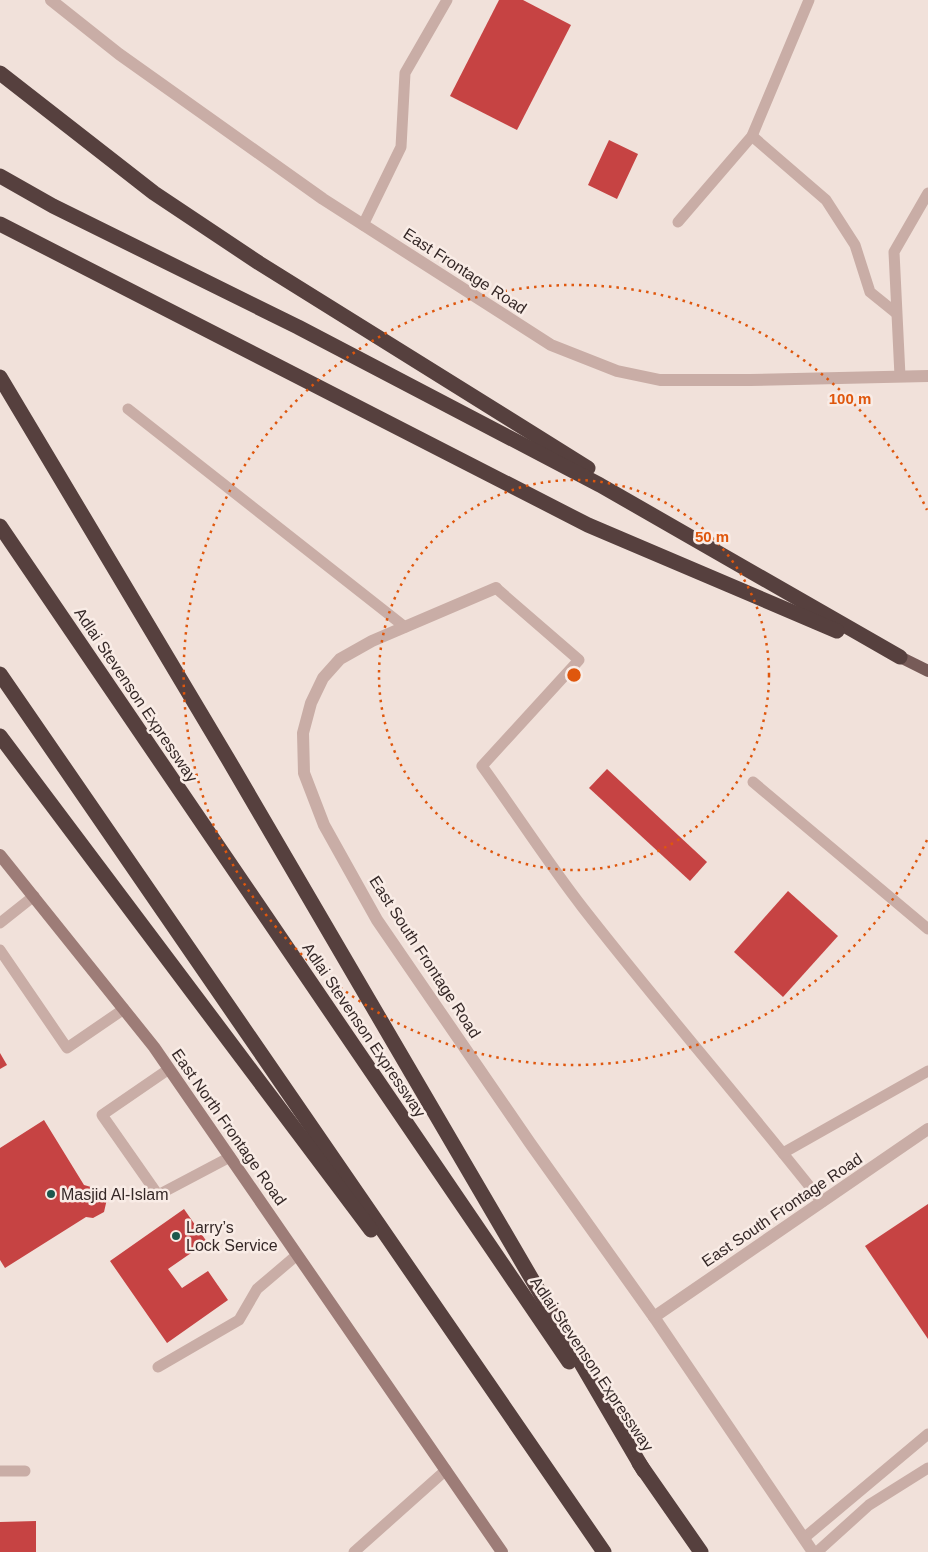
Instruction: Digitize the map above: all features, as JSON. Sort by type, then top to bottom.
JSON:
[{"type":"highway","points":[[0,72],[154,192],[259,263],[784,590]]},
{"type":"highway","points":[[0,176],[53,206],[298,327],[600,485],[900,657]]},
{"type":"highway","points":[[0,224],[588,525],[900,657]]},
{"type":"highway","points":[[0,377],[228,760],[644,1471]]},
{"type":"highway","name":"Adlai Stevenson Expressway","points":[[0,526],[701,1552]]},
{"type":"highway","points":[[0,674],[604,1552]]},
{"type":"highway","points":[[0,736],[511,1417]]},
{"type":"main road","points":[[900,657],[928,671]]},
{"type":"street","name":"East Frontage Road","points":[[51,0],[118,54],[363,225],[551,345],[617,371],[660,380],[928,376]]},
{"type":"street","name":"East South Frontage Road","points":[[496,588],[372,641],[340,659],[323,678],[310,703],[303,733],[304,773],[324,825],[377,920],[530,1143],[654,1317],[815,1552]]},
{"type":"street","name":"East North Frontage Road","points":[[0,855],[124,1009],[169,1069],[502,1552]]},
{"type":"street","name":"East South Frontage Road","points":[[654,1317],[928,1129]]},
{"type":"lane","points":[[363,225],[401,147],[405,73],[447,0]]},
{"type":"lane","points":[[678,222],[752,136],[809,0]]},
{"type":"lane","points":[[752,136],[826,200],[856,245],[870,292],[896,313]]},
{"type":"lane","points":[[900,376],[894,252],[928,192]]},
{"type":"lane","points":[[128,409],[405,627]]},
{"type":"lane","points":[[496,588],[579,660],[482,766],[582,906],[687,1039],[822,1202]]},
{"type":"lane","points":[[753,782],[928,928]]},
{"type":"lane","points":[[0,923],[34,896]]},
{"type":"lane","points":[[0,950],[67,1048],[124,1009]]},
{"type":"lane","points":[[169,1069],[102,1115],[158,1195],[230,1157]]},
{"type":"lane","points":[[783,1153],[928,1071]]},
{"type":"lane","points":[[158,1367],[240,1320],[257,1289],[297,1255]]},
{"type":"lane","points":[[804,1538],[928,1434]]},
{"type":"lane","points":[[815,1552],[869,1505],[928,1468]]},
{"type":"lane","points":[[354,1552],[446,1470]]},
{"type":"lane","points":[[0,1472],[25,1471]]},
{"type":"building","points":[[499,0],[523,0],[571,25],[517,130],[450,96]]},
{"type":"building","points":[[609,140],[638,154],[617,199],[588,185]]},
{"type":"building","points":[[607,769],[707,862],[690,881],[589,788]]},
{"type":"building","points":[[788,891],[838,936],[783,997],[734,952]]},
{"type":"building","points":[[0,1053],[7,1065],[0,1069]]},
{"type":"building","name":"Masjid Al-Islam","points":[[44,1120],[84,1185],[98,1189],[107,1199],[104,1212],[93,1218],[86,1217],[5,1268],[0,1260],[0,1148]]},
{"type":"building","points":[[928,1204],[928,1339],[865,1246]]},
{"type":"building","points":[[184,1209],[207,1242],[168,1269],[182,1288],[208,1271],[228,1300],[167,1343],[110,1261]]},
{"type":"building","points":[[36,1521],[36,1552],[0,1552],[0,1522]]},
{"type":"place","name":"Masjid Al-Islam","points":[[51,1194]]},
{"type":"place","name":"Larry’s Lock Service","points":[[176,1236]]}]
